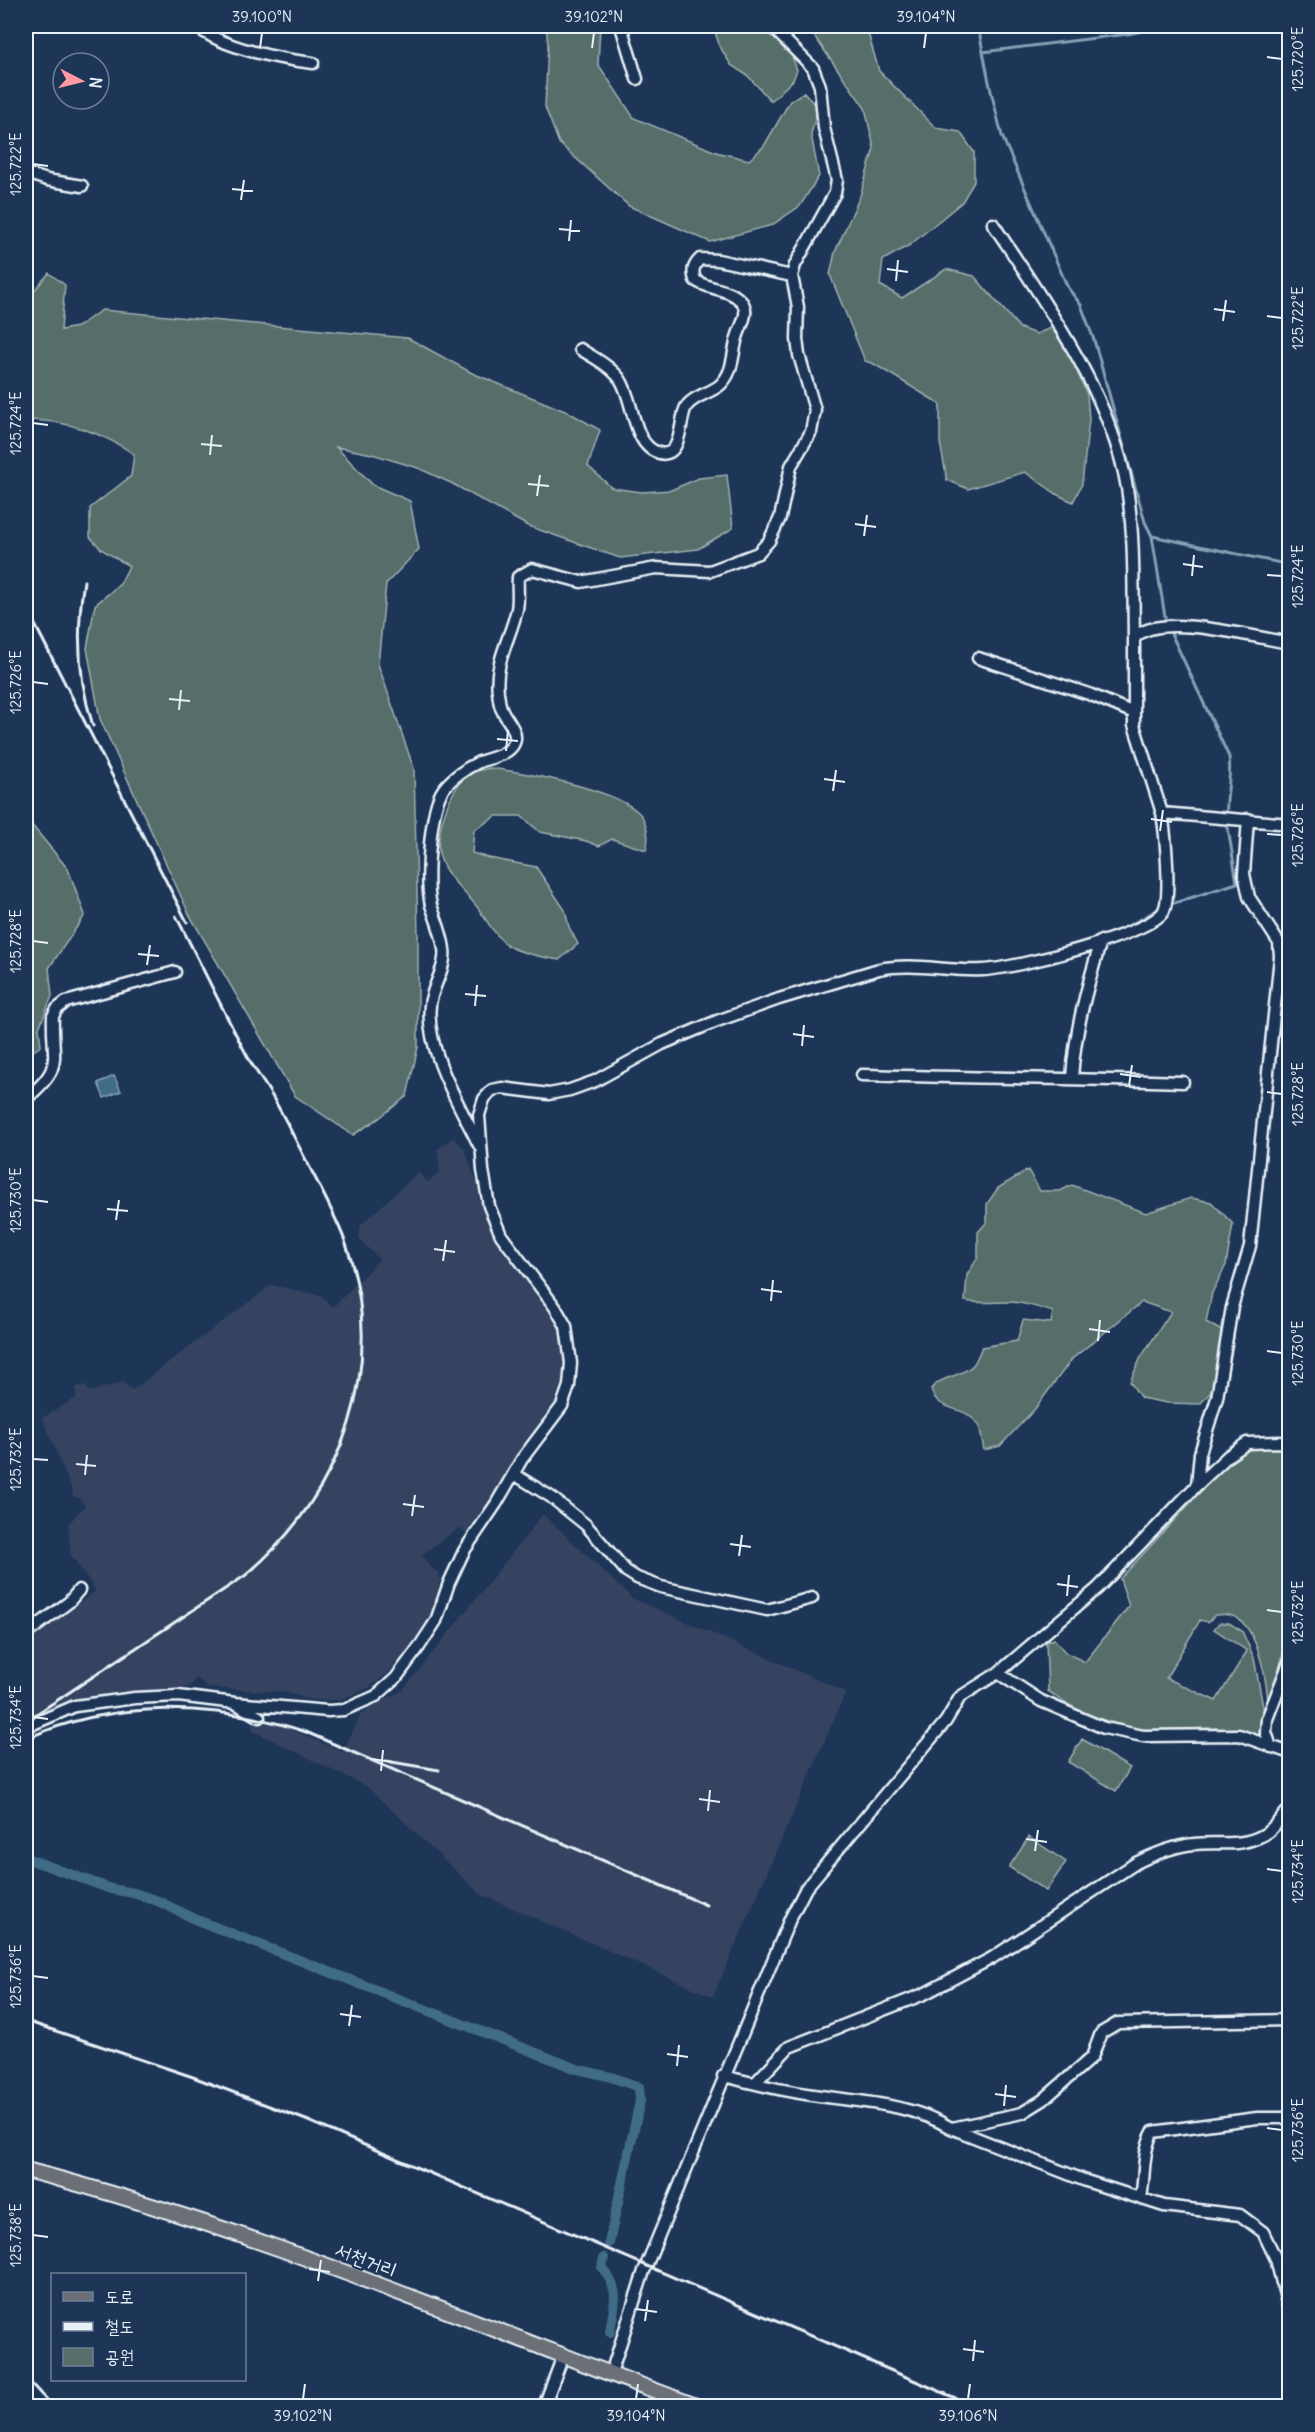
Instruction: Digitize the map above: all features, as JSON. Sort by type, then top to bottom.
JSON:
[{"type":"main road","name":"서천거리","points":[[26,2170],[93,2187],[223,2228],[611,2373],[691,2406]]},
{"type":"street","points":[[196,26],[206,34],[274,58],[313,63]]},
{"type":"street","points":[[621,26],[637,79]]},
{"type":"street","points":[[482,1151],[443,1077],[430,1026],[433,989],[445,952],[442,933],[431,904],[429,878],[436,804],[443,790],[458,775],[478,763],[495,758],[509,749],[514,742],[515,733],[501,709],[498,690],[499,666],[517,611],[518,578],[524,571],[532,569],[581,582],[656,568],[710,571],[758,553],[769,541],[780,518],[791,466],[811,432],[815,410],[799,355],[798,307],[792,276],[795,265],[832,200],[837,180],[824,128],[820,86],[813,68],[771,26]]},
{"type":"street","points":[[26,173],[47,180],[82,186]]},
{"type":"street","points":[[26,1727],[75,1706],[135,1698],[178,1696],[328,1711],[344,1710],[376,1696],[396,1678],[436,1621],[464,1551],[537,1437],[562,1406],[569,1386],[570,1343],[566,1326],[555,1307],[501,1235],[489,1206],[479,1115],[484,1099],[492,1090],[502,1088],[549,1094],[570,1090],[595,1081],[662,1044],[779,999],[895,966],[982,970],[1003,969],[1039,961],[1153,922],[1165,905],[1168,889],[1162,813],[1138,743],[1134,713],[1133,550],[1127,487],[1114,440],[1086,373],[1042,298],[993,224]]},
{"type":"street","points":[[579,349],[600,362],[619,378],[630,399],[640,436],[648,447],[658,453],[666,453],[673,449],[678,439],[686,408],[693,401],[720,385],[728,375],[737,338],[745,318],[744,304],[738,298],[695,280],[693,269],[695,264],[700,259],[718,260],[792,276]]},
{"type":"street","points":[[1134,639],[1138,632],[1167,625],[1188,626],[1290,643]]},
{"type":"street","points":[[978,658],[1089,694],[1134,713]]},
{"type":"street","points":[[1162,813],[1290,824]]},
{"type":"street","points":[[1197,1485],[1200,1453],[1217,1398],[1232,1307],[1250,1246],[1280,957],[1279,943],[1249,897],[1244,874],[1248,819]]},
{"type":"street","points":[[1072,1077],[1080,1012],[1101,941]]},
{"type":"street","points":[[26,1099],[42,1086],[54,1064],[53,1016],[57,1009],[66,1002],[175,972]]},
{"type":"street","points":[[862,1074],[983,1078],[1072,1077],[1183,1082]]},
{"type":"street","points":[[611,2373],[644,2271],[723,2076],[790,1918],[806,1888],[945,1721],[960,1697],[998,1673],[1098,1588],[1228,1456],[1248,1443],[1280,1442],[1290,1445]]},
{"type":"street","points":[[514,1474],[551,1497],[586,1525],[626,1571],[637,1578],[661,1587],[767,1610],[812,1598]]},
{"type":"street","points":[[26,1634],[69,1602],[79,1590]]},
{"type":"street","points":[[1271,1747],[1266,1732],[1267,1719],[1290,1660]]},
{"type":"street","points":[[998,1673],[1041,1701],[1104,1728],[1143,1736],[1239,1735],[1290,1752]]},
{"type":"street","points":[[235,1703],[259,1717]]},
{"type":"street","points":[[755,2084],[789,2047],[924,1994],[983,1963],[1136,1863],[1161,1851],[1195,1844],[1230,1845],[1265,1835],[1290,1809]]},
{"type":"street","points":[[951,2128],[1022,2113],[1043,2100],[1092,2057],[1101,2033],[1118,2023],[1290,2020]]},
{"type":"street","points":[[723,2076],[800,2093],[886,2105],[934,2118],[951,2128],[1086,2181],[1164,2206],[1240,2215],[1263,2232],[1276,2259],[1290,2315]]},
{"type":"street","points":[[1141,2198],[1148,2141],[1153,2132],[1257,2118],[1290,2118]]},
{"type":"street","points":[[544,2406],[563,2356]]},
{"type":"shaded area","points":[[114,1076],[121,1091],[104,1098],[98,1083]]},
{"type":"shaded area","points":[[453,1137],[464,1148],[479,1188],[478,1199],[485,1204],[556,1319],[565,1340],[564,1386],[562,1393],[469,1535],[459,1528],[422,1555],[428,1564],[439,1573],[441,1582],[437,1584],[442,1592],[439,1605],[411,1648],[387,1674],[369,1688],[339,1700],[312,1700],[284,1692],[208,1688],[197,1678],[191,1685],[177,1691],[84,1700],[51,1708],[26,1723],[26,1641],[96,1591],[71,1555],[68,1524],[85,1506],[79,1498],[73,1496],[42,1418],[76,1398],[76,1387],[86,1385],[89,1392],[123,1382],[132,1390],[271,1285],[320,1295],[334,1306],[379,1260],[359,1238],[360,1226],[418,1172],[428,1182],[440,1172],[437,1150]]},
{"type":"shaded area","points":[[543,1514],[632,1598],[846,1692],[713,1997],[480,1894],[367,1787],[253,1731],[252,1723],[274,1722],[343,1752],[361,1713],[403,1690]]},
{"type":"green space","points":[[546,26],[600,26],[598,64],[634,118],[716,152],[749,160],[764,146],[790,101],[804,92],[818,109],[811,134],[819,176],[800,206],[772,225],[710,242],[629,206],[559,143],[545,107],[548,44]]},
{"type":"green space","points":[[713,26],[766,26],[790,50],[797,70],[793,80],[771,101],[748,76],[731,65],[720,47]]},
{"type":"green space","points":[[807,26],[866,26],[879,71],[936,128],[960,132],[974,152],[974,182],[962,202],[910,245],[883,260],[880,285],[902,298],[946,269],[974,276],[1020,328],[1036,334],[1051,328],[1067,349],[1087,394],[1089,419],[1082,484],[1073,502],[1058,495],[1025,472],[968,489],[947,480],[940,443],[940,404],[874,364],[865,361],[830,275],[835,252],[860,196],[874,148],[865,108]]},
{"type":"green space","points":[[49,273],[65,285],[61,330],[77,327],[102,310],[408,338],[472,373],[570,413],[600,430],[588,466],[612,488],[642,492],[671,490],[699,478],[727,475],[733,528],[698,549],[620,558],[528,526],[451,483],[418,468],[372,454],[336,447],[373,485],[410,501],[419,549],[386,584],[378,664],[414,769],[418,1047],[407,1096],[353,1135],[295,1096],[189,914],[100,719],[87,648],[95,605],[120,584],[129,566],[101,549],[90,537],[90,508],[131,476],[134,454],[109,439],[82,429],[55,422],[26,420],[26,300]]},
{"type":"green space","points":[[490,768],[546,778],[608,795],[637,811],[645,824],[648,834],[646,850],[612,839],[599,846],[586,841],[540,832],[521,816],[496,816],[474,830],[472,853],[536,867],[565,910],[569,927],[578,944],[559,960],[510,947],[501,940],[478,908],[451,878],[440,857],[438,848],[441,825],[455,790],[471,773]]},
{"type":"green space","points":[[26,818],[68,869],[85,915],[49,968],[52,996],[39,1028],[41,1046],[26,1056]]},
{"type":"green space","points":[[1028,1170],[1040,1191],[1060,1191],[1072,1185],[1146,1213],[1191,1198],[1211,1202],[1233,1224],[1226,1265],[1212,1293],[1206,1322],[1222,1331],[1213,1390],[1200,1404],[1167,1403],[1141,1398],[1130,1382],[1141,1357],[1171,1312],[1142,1302],[1072,1359],[1034,1410],[1000,1446],[984,1450],[979,1424],[967,1414],[936,1400],[931,1389],[940,1381],[968,1369],[974,1363],[982,1347],[1017,1341],[1023,1320],[1051,1323],[1053,1312],[1031,1306],[1014,1302],[965,1301],[967,1275],[978,1257],[978,1232],[987,1222],[987,1204],[998,1188]]},
{"type":"green space","points":[[1275,1446],[1289,1450],[1290,1587],[1285,1598],[1289,1602],[1288,1628],[1277,1676],[1268,1701],[1262,1665],[1253,1638],[1239,1619],[1229,1615],[1215,1615],[1208,1622],[1200,1620],[1166,1678],[1216,1701],[1247,1651],[1214,1629],[1219,1623],[1229,1623],[1242,1631],[1254,1658],[1264,1712],[1258,1738],[1216,1728],[1139,1730],[1083,1714],[1048,1691],[1046,1642],[1054,1639],[1066,1653],[1085,1662],[1129,1606],[1120,1579],[1217,1474],[1246,1449]]},
{"type":"green space","points":[[1082,1739],[1130,1768],[1116,1791],[1068,1762]]},
{"type":"green space","points":[[1029,1837],[1066,1862],[1046,1891],[1009,1867]]},
{"type":"waterway","points":[[978,26],[1002,136],[1068,288],[1081,305],[1094,340],[1145,522],[1152,536],[1290,565]]},
{"type":"waterway","points":[[983,52],[1128,34],[1167,26]]},
{"type":"waterway","points":[[1152,536],[1166,623]]},
{"type":"waterway","points":[[1169,629],[1229,757],[1227,816]]},
{"type":"waterway","points":[[1168,905],[1237,883],[1227,822]]},
{"type":"waterway","points":[[1123,929],[1162,907]]},
{"type":"waterway","points":[[26,1858],[111,1889],[134,1893],[158,1901],[197,1920],[577,2069],[639,2087],[640,2101],[609,2243]]},
{"type":"waterway","points":[[604,2258],[602,2267],[612,2284],[615,2298],[610,2332]]},
{"type":"railway","points":[[84,581],[79,636],[81,672],[93,726]]},
{"type":"railway","points":[[26,607],[187,922]]},
{"type":"railway","points":[[26,1721],[246,1575],[280,1542],[309,1506],[332,1466],[349,1424],[359,1380],[362,1334],[358,1288],[345,1241],[328,1202],[272,1096],[250,1061],[176,916]]},
{"type":"railway","points":[[26,1739],[59,1726],[129,1711],[201,1710],[272,1722],[306,1732],[706,1905]]},
{"type":"railway","points":[[386,1761],[439,1770]]},
{"type":"railway","points":[[26,2021],[193,2077],[306,2120],[974,2406]]},
{"type":"railway","points":[[26,2378],[52,2406]]}]
